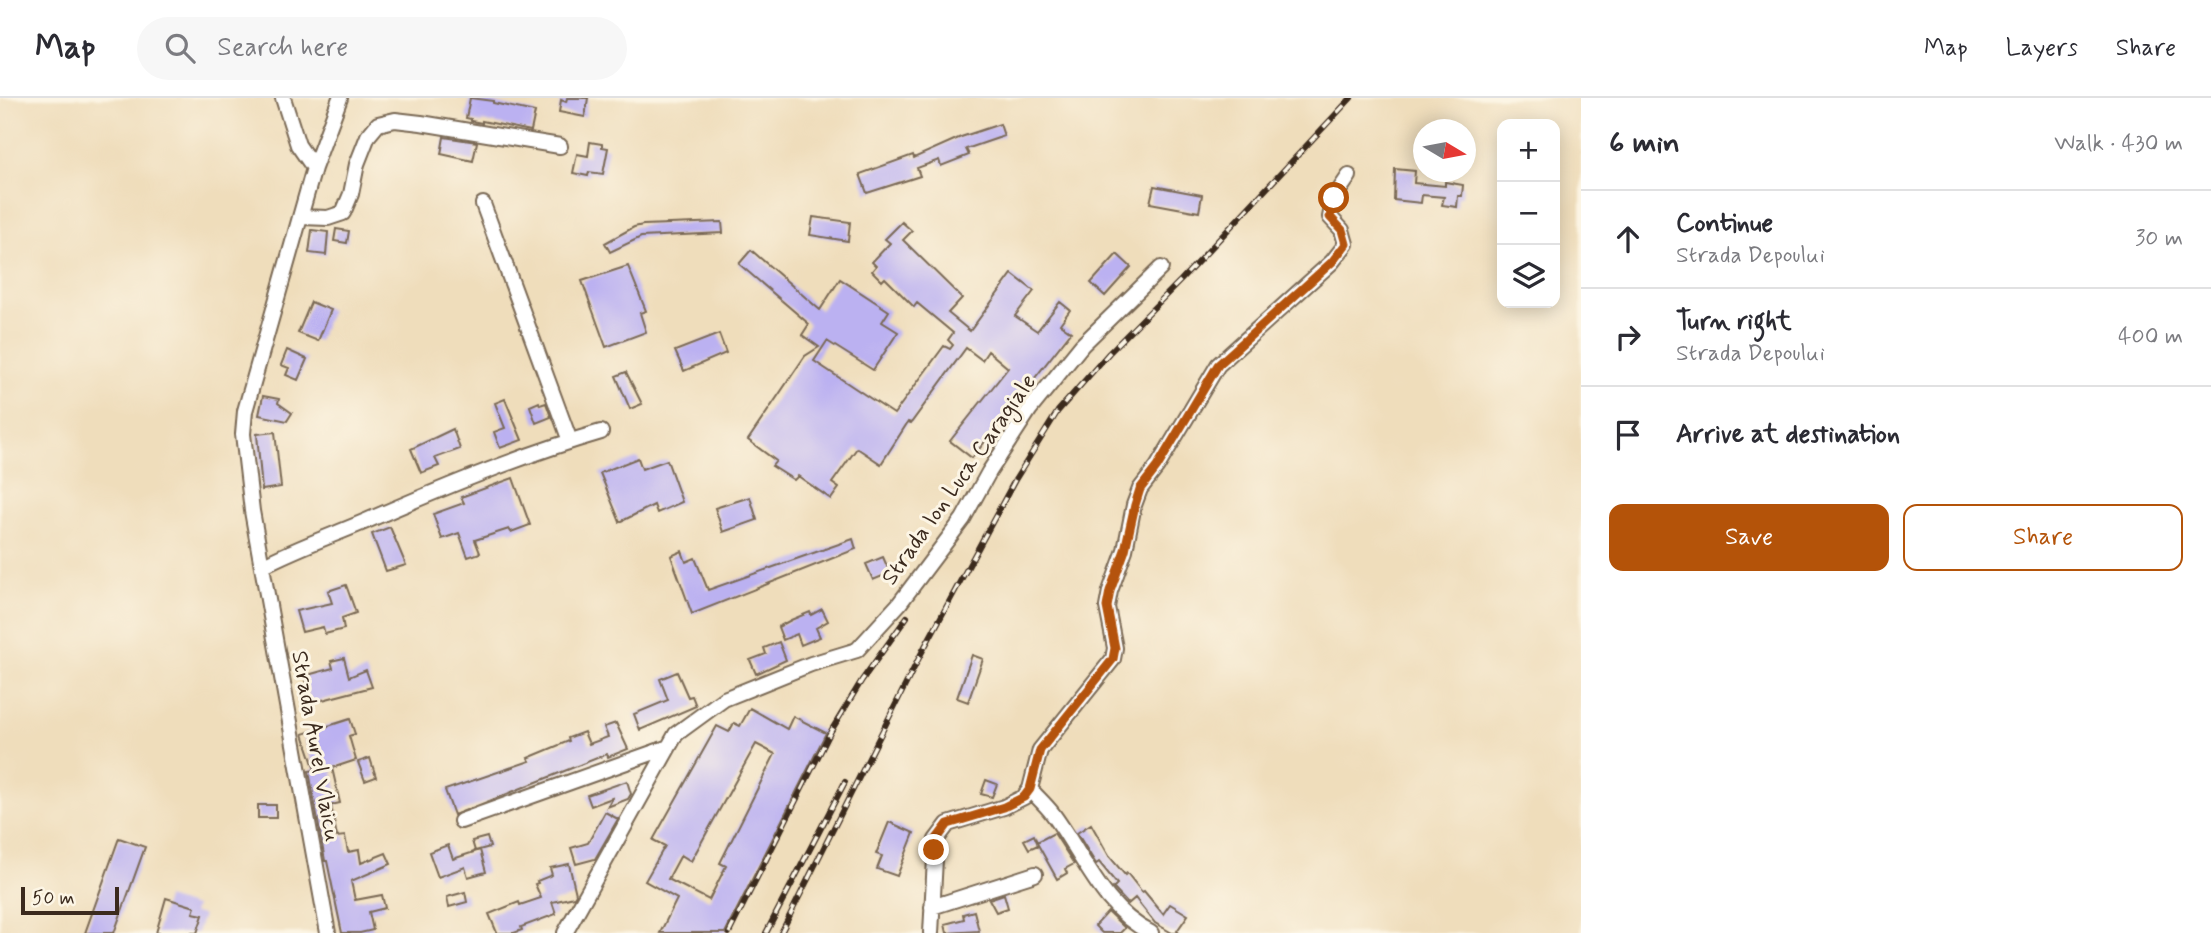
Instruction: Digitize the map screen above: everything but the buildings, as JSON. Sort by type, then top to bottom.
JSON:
[{"type":"street","points":[[283,98],[298,145],[314,168]]},
{"type":"street","name":"Strada Aurel Vlaicu","points":[[328,933],[262,566],[243,434],[245,411],[314,168],[340,98]]},
{"type":"street","points":[[302,217],[328,218],[343,213],[368,136],[378,124],[396,120],[408,121],[560,146]]},
{"type":"street","points":[[931,933],[936,840],[948,824],[1004,807],[1024,797],[1030,789],[1040,750],[1113,659],[1115,648],[1107,607],[1140,489],[1157,467],[1218,365],[1332,262],[1346,244],[1342,230],[1330,217],[1334,198],[1349,176]]},
{"type":"street","points":[[484,204],[570,441]]},
{"type":"street","name":"Strada Ion Luca Caragiale","points":[[566,930],[676,734],[724,699],[811,664],[857,650],[899,604],[963,519],[989,472],[1030,409],[1082,345],[1161,268]]},
{"type":"street","points":[[262,566],[292,550],[427,494],[601,432]]},
{"type":"street","name":"Strada Ion Luca Caragiale","points":[[461,821],[666,748]]},
{"type":"street","points":[[1030,789],[1051,812],[1109,901],[1127,918],[1151,933]]},
{"type":"street","points":[[932,907],[1035,874]]},
{"type":"street","points":[[552,933],[566,930]]},
{"type":"railway","points":[[781,933],[922,652],[1015,480],[1058,411],[1109,353],[1351,98]]},
{"type":"railway","points":[[729,933],[831,731],[862,680],[907,617]]},
{"type":"railway","points":[[766,933],[845,782]]},
{"type":"route","points":[[934,850],[936,840],[948,824],[1004,807],[1024,797],[1033,781],[1040,750],[1113,659],[1114,639],[1107,607],[1140,489],[1157,467],[1218,365],[1332,262],[1346,244],[1342,230],[1330,217],[1334,198]]}]
